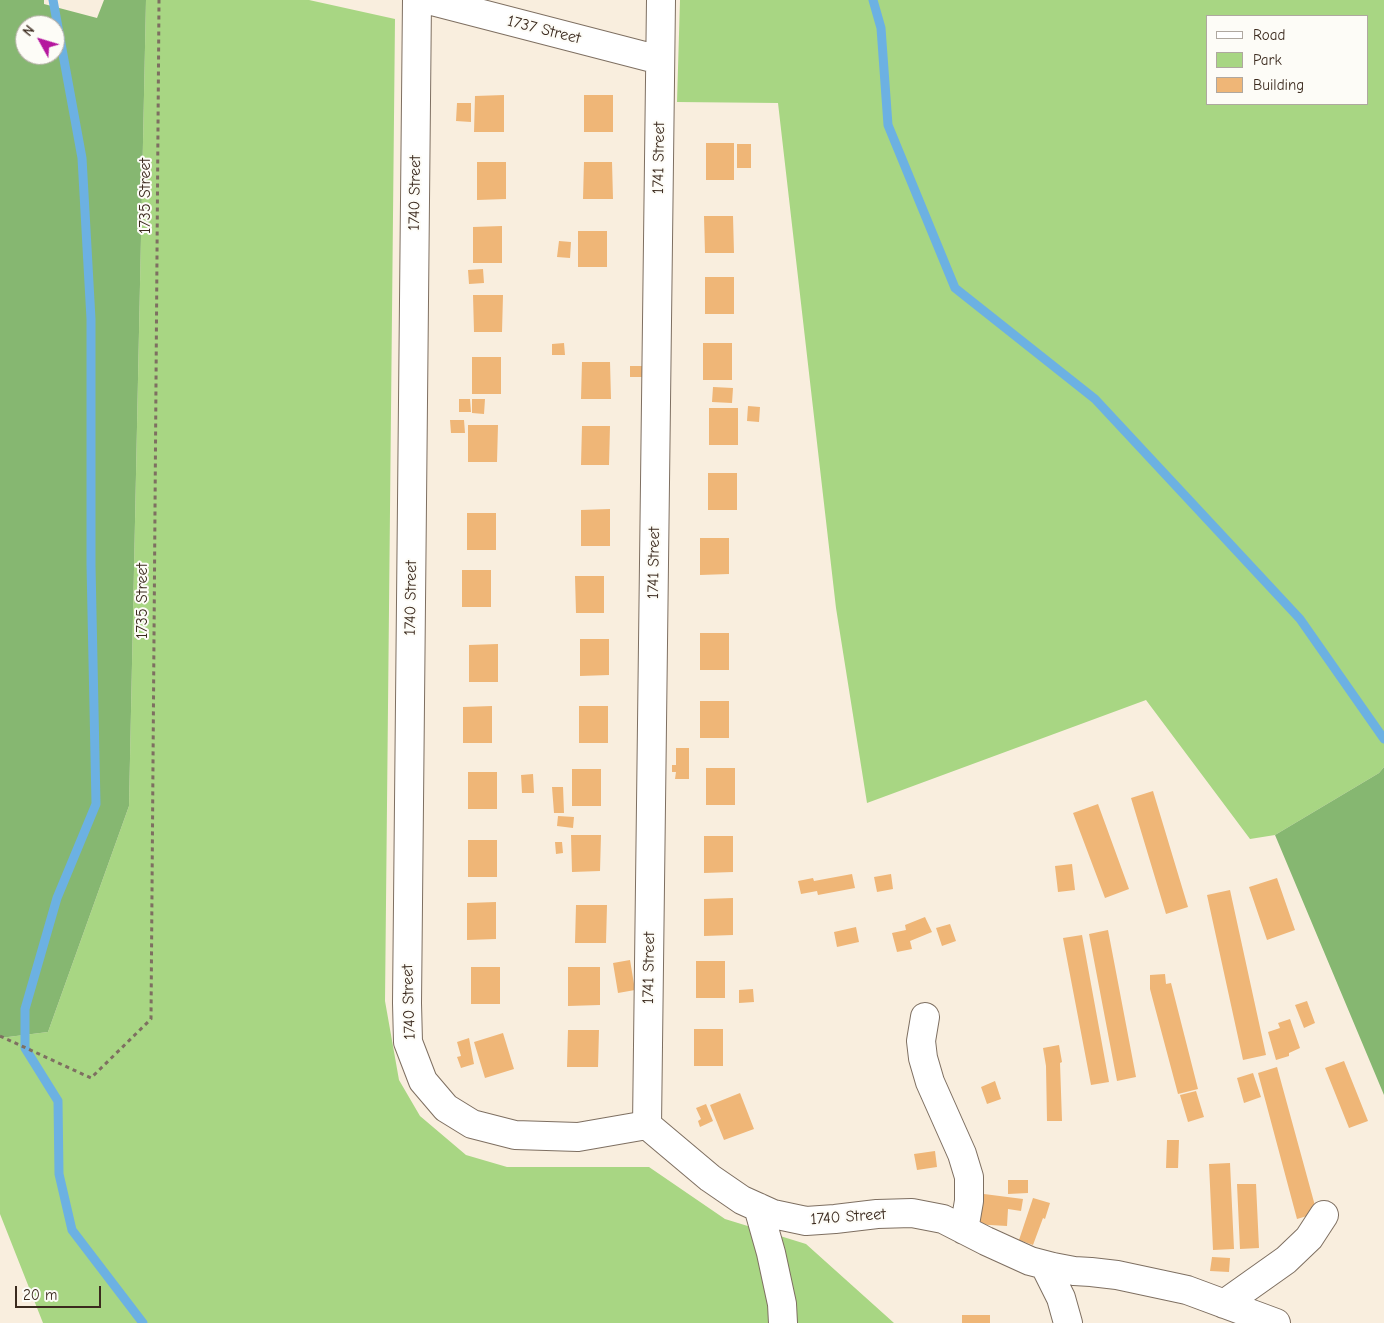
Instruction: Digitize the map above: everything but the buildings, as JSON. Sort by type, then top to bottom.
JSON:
[{"type":"street","name":"1740 Street","points":[[417,0],[407,974],[408,1042],[423,1081],[446,1108],[472,1124],[515,1135],[578,1137],[647,1125],[710,1178],[742,1200],[773,1214],[806,1221],[877,1214],[912,1213],[943,1219],[1030,1261],[1045,1266],[1117,1275],[1187,1290],[1276,1323]]},
{"type":"street","name":"1737 Street","points":[[428,0],[660,60]]},
{"type":"street","name":"1741 Street","points":[[647,1125],[661,0]]},
{"type":"street","points":[[925,1017],[921,1041],[923,1058],[930,1082],[962,1154],[969,1177],[969,1201],[964,1230]]},
{"type":"street","points":[[758,1207],[782,1304],[783,1323]]},
{"type":"street","points":[[1224,1304],[1286,1260],[1309,1238],[1324,1215]]},
{"type":"street","points":[[1045,1266],[1061,1298],[1068,1323]]},
{"type":"path","name":"1735 Street","points":[[0,1036],[90,1078],[151,1019],[159,0]]},
{"type":"green space","points":[[0,0],[44,0],[44,4],[97,18],[104,0],[146,0],[129,806],[48,1032],[0,1038]]},
{"type":"green space","points":[[146,0],[309,0],[395,19],[385,1001],[399,1080],[420,1116],[466,1155],[507,1167],[649,1167],[725,1219],[806,1244],[894,1323],[43,1323],[0,1214],[0,1038],[48,1032],[129,806]]},
{"type":"green space","points":[[680,0],[1384,0],[1384,767],[1379,773],[1275,835],[1250,839],[1146,700],[867,803],[836,608],[778,103],[677,102]]},
{"type":"green space","points":[[1384,767],[1384,1095],[1275,835],[1379,773]]},
{"type":"waterway","points":[[53,0],[82,158],[91,319],[91,565],[96,804],[57,898],[25,1009],[25,1048],[58,1101],[59,1174],[72,1230],[143,1323]]},
{"type":"waterway","points":[[873,0],[881,28],[888,125],[955,288],[1095,399],[1300,619],[1384,739]]}]
